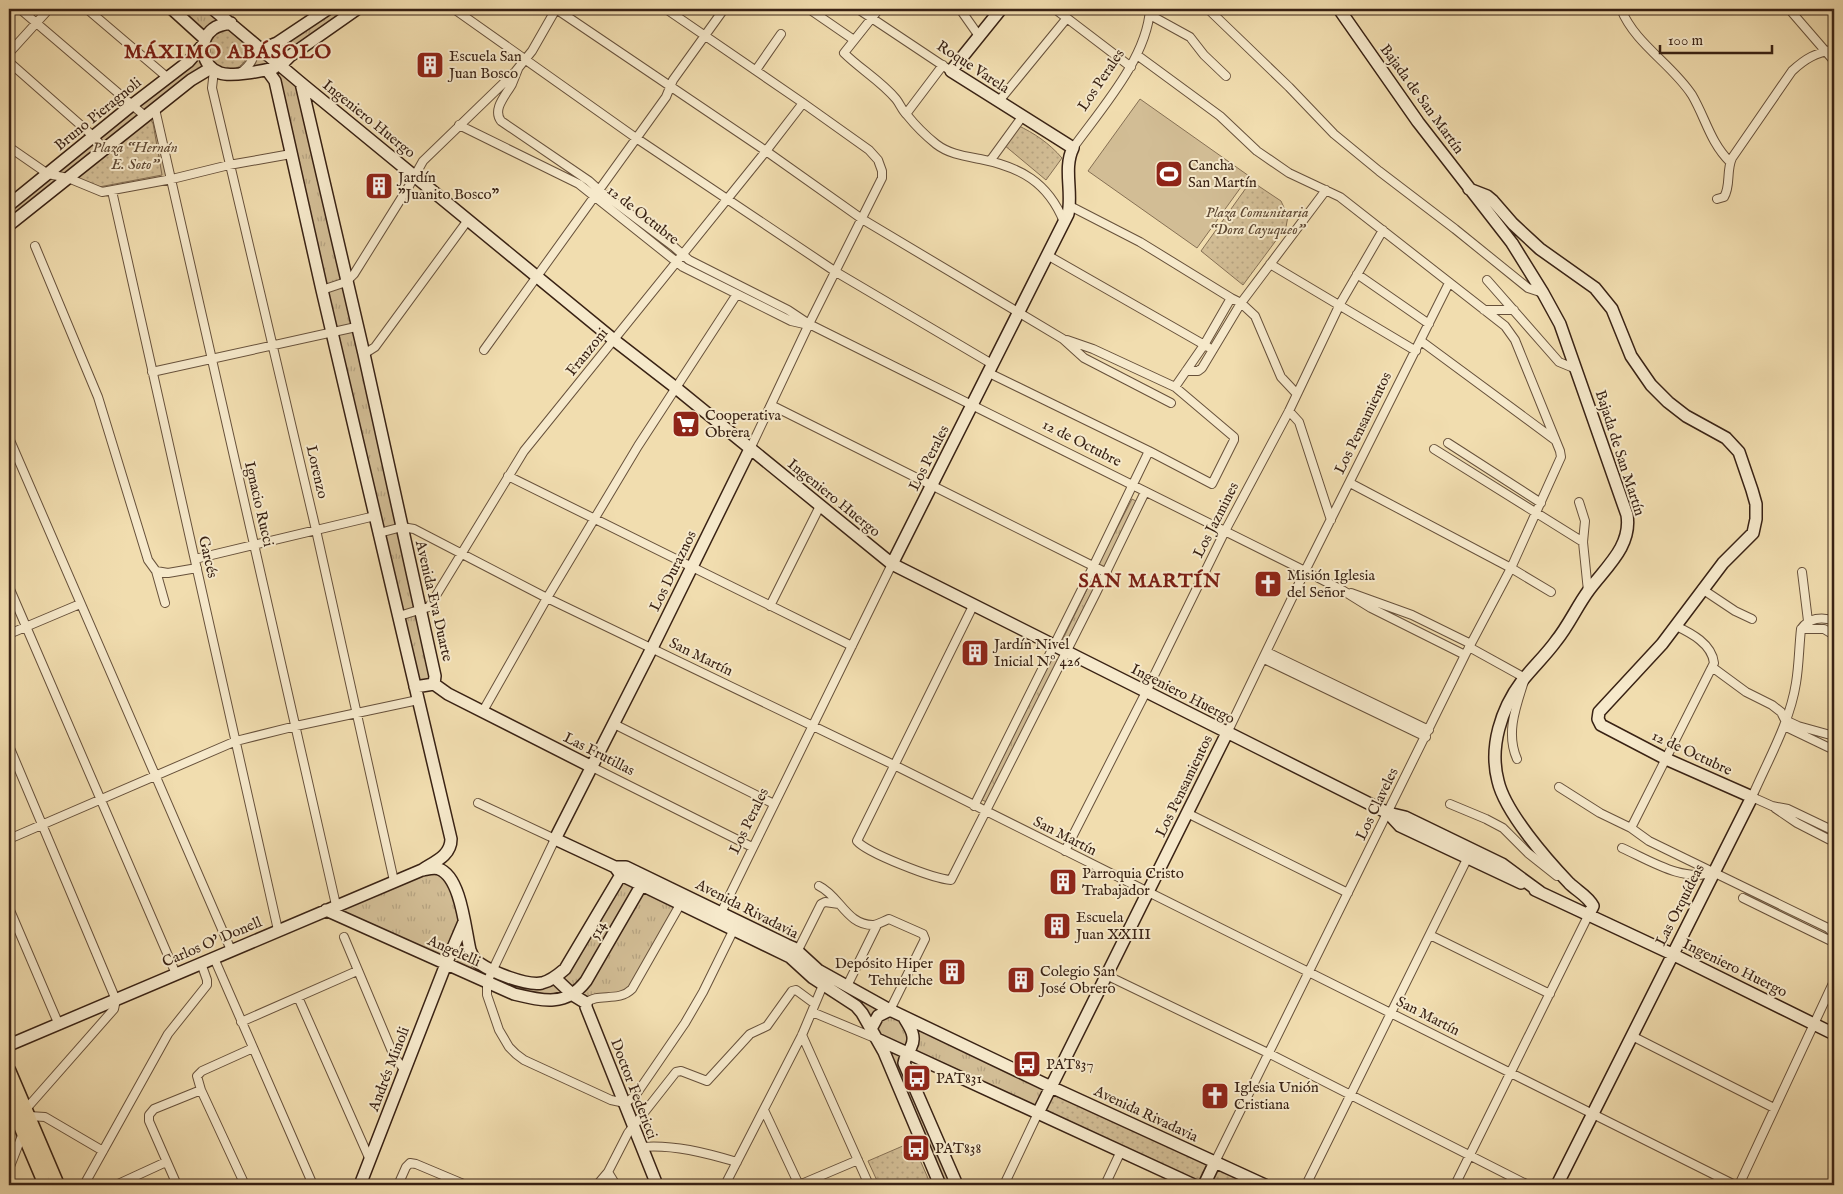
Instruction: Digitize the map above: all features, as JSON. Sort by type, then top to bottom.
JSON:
[{"type":"main road","points":[[172,9],[204,42]]},
{"type":"main road","points":[[213,9],[258,45],[277,43],[326,9]]},
{"type":"main road","points":[[231,24],[220,25],[212,30],[204,42],[203,54],[206,62],[213,69],[227,75],[267,70],[281,65],[290,56],[357,9]]},
{"type":"main road","points":[[947,68],[979,36],[1001,9]]},
{"type":"main road","name":"Bajada de San Martín","points":[[1339,9],[1418,122],[1512,243],[1543,293],[1560,324],[1627,515],[1629,525],[1622,547],[1588,591],[1564,630],[1511,698],[1497,735],[1496,759],[1498,781],[1508,803],[1534,842],[1570,885],[1590,901],[1591,911]]},
{"type":"main road","name":"Bruno Pieragnoli","points":[[9,205],[132,104],[188,62],[204,42]]},
{"type":"main road","name":"Ingeniero Huergo","points":[[258,45],[301,83],[614,340],[676,388],[892,564],[1388,814],[1405,817],[1502,864],[1540,892]]},
{"type":"main road","name":"Roque Varela","points":[[947,68],[1073,148]]},
{"type":"main road","name":"Bruno Pieragnoli","points":[[9,224],[191,80],[213,69]]},
{"type":"main road","points":[[267,70],[275,82],[451,839],[451,846],[448,851],[440,859],[422,870]]},
{"type":"main road","name":"Avenida Eva Duarte","points":[[301,83],[436,676],[434,684],[416,687]]},
{"type":"main road","name":"Los Perales","points":[[892,564],[1064,222],[1070,206],[1069,162],[1073,148]]},
{"type":"main road","points":[[1469,189],[1487,196],[1540,249],[1594,288],[1612,309],[1631,356],[1652,385],[1668,402],[1686,416],[1726,438],[1739,452],[1756,504],[1756,519],[1753,533],[1722,563],[1676,626]]},
{"type":"main road","name":"Los Duraznos","points":[[555,839],[750,449]]},
{"type":"main road","name":"12 de Octubre","points":[[1676,626],[1662,644],[1599,712],[1598,719],[1601,725],[1666,759],[1752,797]]},
{"type":"main road","name":"Las Frutillas","points":[[434,684],[448,694],[592,767]]},
{"type":"main road","name":"Los Pensamientos","points":[[1038,1113],[1227,733]]},
{"type":"main road","name":"Las Orquídeas","points":[[1557,1185],[1752,797]]},
{"type":"main road","name":"Ingeniero Huergo","points":[[1388,814],[1400,826],[1540,892],[1591,911],[1672,954],[1834,1034]]},
{"type":"main road","name":"Avenida Rivadavia","points":[[555,839],[719,917],[734,929],[790,957],[804,972],[856,1006],[884,1052],[940,1185]]},
{"type":"main road","name":"Angelelli","points":[[422,870],[436,868],[450,876],[457,888],[473,958],[479,963],[529,983],[541,983],[555,978]]},
{"type":"main road","name":"Carlos O' Donell","points":[[10,1048],[231,950],[422,870]]},
{"type":"main road","name":"514","points":[[555,978],[565,969],[620,870]]},
{"type":"main road","name":"Avenida Rivadavia","points":[[644,881],[658,893],[787,945],[818,970],[890,1010],[1051,1087],[1266,1185]]},
{"type":"main road","name":"514","points":[[573,995],[586,981],[644,881]]},
{"type":"main road","points":[[632,901],[640,896],[658,893]]},
{"type":"main road","name":"Angelelli","points":[[331,908],[446,964],[514,994],[547,1000],[563,999],[573,995]]},
{"type":"main road","name":"Andrés Minoli","points":[[358,1184],[370,1160],[464,922]]},
{"type":"main road","points":[[555,978],[573,995],[586,1002]]},
{"type":"main road","name":"Doctor Federicci","points":[[586,1002],[586,1007],[626,1103],[633,1126],[657,1185]]},
{"type":"main road","points":[[890,1010],[878,1016],[874,1034],[908,1053],[1194,1185]]},
{"type":"main road","points":[[903,1016],[913,1032],[912,1046],[904,1063],[957,1185]]},
{"type":"main road","points":[[9,1070],[58,1185]]},
{"type":"main road","points":[[9,1100],[45,1185]]},
{"type":"main road","points":[[1204,1185],[1215,1162]]},
{"type":"street","points":[[20,9],[145,116]]},
{"type":"street","points":[[9,53],[49,9]]},
{"type":"street","points":[[87,9],[168,78]]},
{"type":"street","points":[[454,9],[636,138],[836,272],[990,368],[1212,484],[1234,437],[1175,387],[1093,349],[1063,339]]},
{"type":"street","points":[[322,290],[346,282],[354,274],[423,160],[518,69],[556,9],[766,151],[862,219],[1063,339],[1084,358],[1171,403]]},
{"type":"street","points":[[666,9],[803,102]]},
{"type":"street","points":[[484,350],[598,194],[666,97],[670,87],[724,9]]},
{"type":"street","points":[[809,9],[854,40]]},
{"type":"street","name":"Roque Varela","points":[[858,9],[947,68]]},
{"type":"street","points":[[879,9],[844,53],[857,66],[883,86],[906,114],[943,149],[952,153],[990,161],[1022,172],[1051,196],[1064,222]]},
{"type":"street","points":[[960,9],[979,36]]},
{"type":"street","points":[[1055,9],[1131,67]]},
{"type":"street","points":[[1208,9],[1289,87],[1334,134],[1528,288],[1543,293]]},
{"type":"street","points":[[1621,9],[1634,32],[1691,94],[1715,145],[1730,162]]},
{"type":"street","points":[[1789,9],[1834,62]]},
{"type":"street","points":[[1150,12],[1190,37],[1204,55],[1226,76]]},
{"type":"street","name":"Los Perales","points":[[1073,148],[1131,67],[1150,12]]},
{"type":"street","points":[[999,101],[1067,18]]},
{"type":"street","points":[[756,70],[781,34]]},
{"type":"street","points":[[240,73],[248,68],[258,45]]},
{"type":"street","points":[[1717,199],[1724,197],[1727,192],[1730,162],[1792,71],[1816,53],[1834,49]]},
{"type":"street","points":[[1137,54],[1220,116],[1269,160],[1289,173],[1340,197],[1506,326],[1515,340],[1557,442]]},
{"type":"street","points":[[9,62],[93,136],[104,149]]},
{"type":"street","points":[[906,114],[947,68]]},
{"type":"street","name":"Lorenzo","points":[[213,69],[212,88],[229,165],[316,530],[394,881]]},
{"type":"street","name":"12 de Octubre","points":[[518,69],[500,104],[498,113],[501,121],[589,181],[598,194],[683,267],[791,321],[809,324]]},
{"type":"street","name":"Franzoni","points":[[421,610],[429,607],[524,451],[727,200],[803,102]]},
{"type":"street","name":"Los Duraznos","points":[[750,449],[809,324],[882,178],[882,172],[875,155],[803,102]]},
{"type":"street","name":"Ignacio Rucci","points":[[155,108],[296,726],[331,908]]},
{"type":"street","points":[[990,161],[1022,117]]},
{"type":"street","name":"12 de Octubre","points":[[459,125],[598,194],[673,246],[689,260],[788,310],[809,324],[1305,571],[1342,590],[1371,608],[1469,649]]},
{"type":"street","points":[[9,147],[48,174],[68,178],[97,191],[112,191],[229,165],[291,154]]},
{"type":"street","points":[[1186,371],[1198,371],[1202,368],[1241,303],[1326,190]]},
{"type":"street","name":"Garcés","points":[[112,191],[278,930]]},
{"type":"street","points":[[1070,206],[1140,242],[1241,303],[1255,316],[1281,376],[1296,393]]},
{"type":"street","points":[[364,354],[375,347],[468,220]]},
{"type":"street","name":"Los Jazmines","points":[[1065,852],[1225,531],[1289,411],[1340,304],[1383,230]]},
{"type":"street","points":[[35,246],[98,397],[148,560],[156,571],[165,603]]},
{"type":"street","points":[[1047,255],[1213,350]]},
{"type":"street","points":[[1270,264],[1416,351]]},
{"type":"street","points":[[1358,274],[1429,324]]},
{"type":"street","points":[[1487,280],[1559,362],[1576,369]]},
{"type":"street","name":"Los Pensamientos","points":[[1227,733],[1305,571],[1449,283]]},
{"type":"street","points":[[483,711],[547,598],[638,446],[737,294]]},
{"type":"street","points":[[1175,387],[1204,345],[1231,298]]},
{"type":"street","points":[[1484,310],[1514,310]]},
{"type":"street","points":[[152,372],[356,327]]},
{"type":"street","points":[[1420,341],[1557,442]]},
{"type":"street","points":[[771,405],[1106,573]]},
{"type":"street","points":[[1289,411],[1299,422],[1331,520]]},
{"type":"street","points":[[9,438],[231,950]]},
{"type":"street","name":"Los Claveles","points":[[1215,1162],[1308,972],[1511,568],[1561,457],[1557,442]]},
{"type":"street","points":[[1448,443],[1541,503]]},
{"type":"street","points":[[974,806],[1094,567],[1149,451]]},
{"type":"street","points":[[1470,457],[1437,451],[1583,542]]},
{"type":"street","points":[[508,476],[852,646]]},
{"type":"street","points":[[1350,483],[1511,568],[1551,592]]},
{"type":"street","points":[[973,606],[857,841],[869,849],[918,871],[944,880],[951,880],[987,812],[1145,492]]},
{"type":"street","points":[[1579,502],[1585,521],[1583,542],[1588,591]]},
{"type":"street","points":[[770,606],[820,506]]},
{"type":"street","points":[[195,559],[375,516]]},
{"type":"street","points":[[379,533],[402,527]]},
{"type":"street","name":"San Martín","points":[[402,527],[414,529],[547,598],[894,765],[1734,1185]]},
{"type":"street","name":"Los Perales","points":[[719,917],[892,564]]},
{"type":"street","points":[[156,571],[168,573],[197,568]]},
{"type":"street","points":[[1802,572],[1808,621]]},
{"type":"street","points":[[9,587],[176,974]]},
{"type":"street","points":[[1702,589],[1735,611],[1752,619]]},
{"type":"street","name":"12 de Octubre","points":[[1342,590],[1376,600],[1412,615],[1469,649]]},
{"type":"street","points":[[9,634],[80,604]]},
{"type":"street","points":[[399,616],[421,610]]},
{"type":"street","points":[[1801,629],[1808,621],[1820,619],[1834,621]]},
{"type":"street","points":[[1631,828],[1712,667],[1713,657],[1704,644],[1692,634],[1676,626]]},
{"type":"street","points":[[1801,629],[1824,629],[1834,635]]},
{"type":"street","name":"Las Orquídeas","points":[[1752,797],[1785,723],[1796,683],[1801,629]]},
{"type":"street","points":[[1469,649],[1525,678],[1515,710],[1511,734],[1512,748],[1517,759]]},
{"type":"street","points":[[1265,655],[1428,734]]},
{"type":"street","points":[[1712,667],[1746,692],[1781,712],[1785,723],[1834,750]]},
{"type":"street","points":[[9,839],[236,741],[418,700]]},
{"type":"street","points":[[1785,723],[1834,736]]},
{"type":"street","points":[[614,724],[774,804]]},
{"type":"street","points":[[9,746],[116,1000],[114,1009],[28,1112],[45,1117],[103,1151]]},
{"type":"street","name":"Las Frutillas","points":[[592,767],[752,848]]},
{"type":"street","points":[[1559,786],[1600,813],[1631,828],[1649,841],[1828,928],[1834,934]]},
{"type":"street","name":"12 de Octubre","points":[[1752,797],[1772,806],[1797,823],[1834,842]]},
{"type":"street","points":[[478,803],[555,839]]},
{"type":"street","points":[[1450,804],[1503,828],[1528,853],[1570,885]]},
{"type":"street","name":"12 de Octubre","points":[[1772,806],[1788,809],[1834,831]]},
{"type":"street","points":[[1187,813],[1348,893]]},
{"type":"street","name":"Los Duraznos","points":[[487,982],[555,839]]},
{"type":"street","points":[[1622,848],[1665,867],[1695,876],[1703,876],[1713,872]]},
{"type":"street","points":[[1306,1185],[1468,857]]},
{"type":"street","points":[[819,886],[827,890],[852,918],[865,924],[876,925],[889,919],[923,934],[925,939],[890,1010]]},
{"type":"street","points":[[1743,898],[1811,932],[1831,941],[1834,940]]},
{"type":"street","points":[[797,952],[821,904],[825,902],[839,904]]},
{"type":"street","points":[[586,1002],[594,999],[623,996],[632,989],[681,903]]},
{"type":"street","points":[[9,908],[59,1025]]},
{"type":"street","points":[[1454,1185],[1591,911]]},
{"type":"street","points":[[847,986],[876,925]]},
{"type":"street","points":[[487,982],[487,995],[499,1030],[509,1047],[516,1054],[524,1060],[611,1100],[626,1103],[635,1096],[686,1023],[704,992],[734,929]]},
{"type":"street","points":[[1430,935],[1550,994]]},
{"type":"street","points":[[344,937],[394,1056],[405,1071]]},
{"type":"street","points":[[214,958],[314,1185]]},
{"type":"street","points":[[84,1185],[168,1034],[207,985],[207,980],[200,964]]},
{"type":"street","points":[[241,1022],[357,971]]},
{"type":"street","points":[[1106,975],[1351,1094],[1528,1185]]},
{"type":"street","points":[[1740,1185],[1834,981]]},
{"type":"street","points":[[725,1185],[802,1035],[823,985]]},
{"type":"street","points":[[597,1185],[608,1172],[633,1126],[676,1072],[681,1071],[706,1081],[750,1034],[767,1026],[792,990],[796,990],[814,1008],[874,1034]]},
{"type":"street","points":[[298,997],[370,1160]]},
{"type":"street","points":[[802,1035],[869,1185]]},
{"type":"street","points":[[1632,1036],[1774,1108]]},
{"type":"street","points":[[245,1185],[201,1090],[197,1076],[202,1070],[253,1048]]},
{"type":"street","points":[[177,1185],[148,1121],[149,1115],[154,1110],[201,1090]]},
{"type":"street","points":[[764,1110],[799,1185],[858,1160]]},
{"type":"street","points":[[1004,1185],[1038,1113]]},
{"type":"street","points":[[9,1169],[23,1133]]},
{"type":"street","points":[[641,1147],[653,1146],[693,1151],[737,1162]]},
{"type":"street","points":[[1106,1185],[1121,1151]]},
{"type":"street","points":[[116,1185],[166,1162]]},
{"type":"street","points":[[398,1185],[410,1163],[466,1185]]},
{"type":"street","points":[[608,1172],[616,1185]]},
{"type":"green space","points":[[172,9],[213,9],[262,49],[328,9],[357,9],[281,65],[301,83],[435,676],[415,687],[267,70],[211,68],[155,108],[172,179],[112,191],[68,178],[9,225],[9,205],[203,45]]},
{"type":"green space","points":[[228,30],[242,36],[248,50],[242,64],[228,70],[214,64],[208,50],[214,36]]},
{"type":"green space","name":"Cancha San Martín","points":[[1140,99],[1249,176],[1197,248],[1088,171]]},
{"type":"green space","name":"Plaza “Hernán E. Soto”","points":[[149,118],[153,123],[162,175],[99,187],[73,178]]},
{"type":"green space","points":[[1017,125],[1041,139],[1062,158],[1046,180],[1004,145]]},
{"type":"green space","name":"Plaza Comunitaria “Dora Cayuqueo”","points":[[1251,181],[1281,201],[1288,216],[1286,227],[1243,285],[1201,251]]},
{"type":"green space","points":[[1132,499],[1138,502],[1105,568],[1098,565]]},
{"type":"green space","points":[[1093,577],[1100,580],[1068,644],[1062,641]]},
{"type":"green space","points":[[1052,657],[1059,661],[989,803],[982,800]]},
{"type":"green space","points":[[626,867],[818,970],[1265,1185],[1194,1185],[908,1053],[905,1059],[957,1185],[940,1185],[862,1013],[794,960],[681,903],[632,989],[594,999],[573,995],[529,998],[326,910],[422,870],[445,872],[473,958],[515,979],[555,978]]},
{"type":"green space","points":[[1058,1093],[1203,1160],[1206,1166],[1199,1180],[1192,1179],[1052,1114],[1046,1109],[1052,1094]]},
{"type":"green space","points":[[912,1142],[931,1185],[879,1185],[868,1161]]},
{"type":"green space","points":[[1222,1167],[1260,1185],[1209,1185],[1216,1169]]},
{"type":"place","name":"Escuela San Juan Bosco","points":[[430,65]]},
{"type":"place","name":"Cancha San Martín","points":[[1169,174]]},
{"type":"place","name":"Jardín \"Juanito Bosco\"","points":[[379,186]]},
{"type":"place","name":"Cooperativa Obrera","points":[[686,424]]},
{"type":"place","name":"Misión Iglesia del Señor","points":[[1268,584]]},
{"type":"place","name":"Jardín Nivel Inicial Nº 426","points":[[975,653]]},
{"type":"place","name":"Parroquia Cristo Trabajador","points":[[1063,882]]},
{"type":"place","name":"Escuela Juan XXIII","points":[[1057,926]]},
{"type":"place","name":"Depósito Hiper Tehuelche","points":[[952,972]]},
{"type":"place","name":"Colegio San José Obrero","points":[[1021,980]]},
{"type":"place","name":"PAT837","points":[[1027,1064]]},
{"type":"place","name":"PAT831","points":[[917,1078]]},
{"type":"place","name":"Iglesia Unión Cristiana","points":[[1215,1096]]},
{"type":"place","name":"PAT838","points":[[916,1148]]},
{"type":"district","name":"MÁXIMO ABÁSOLO","points":[[228,52]]},
{"type":"district","name":"SAN MARTÍN","points":[[1150,581]]}]
